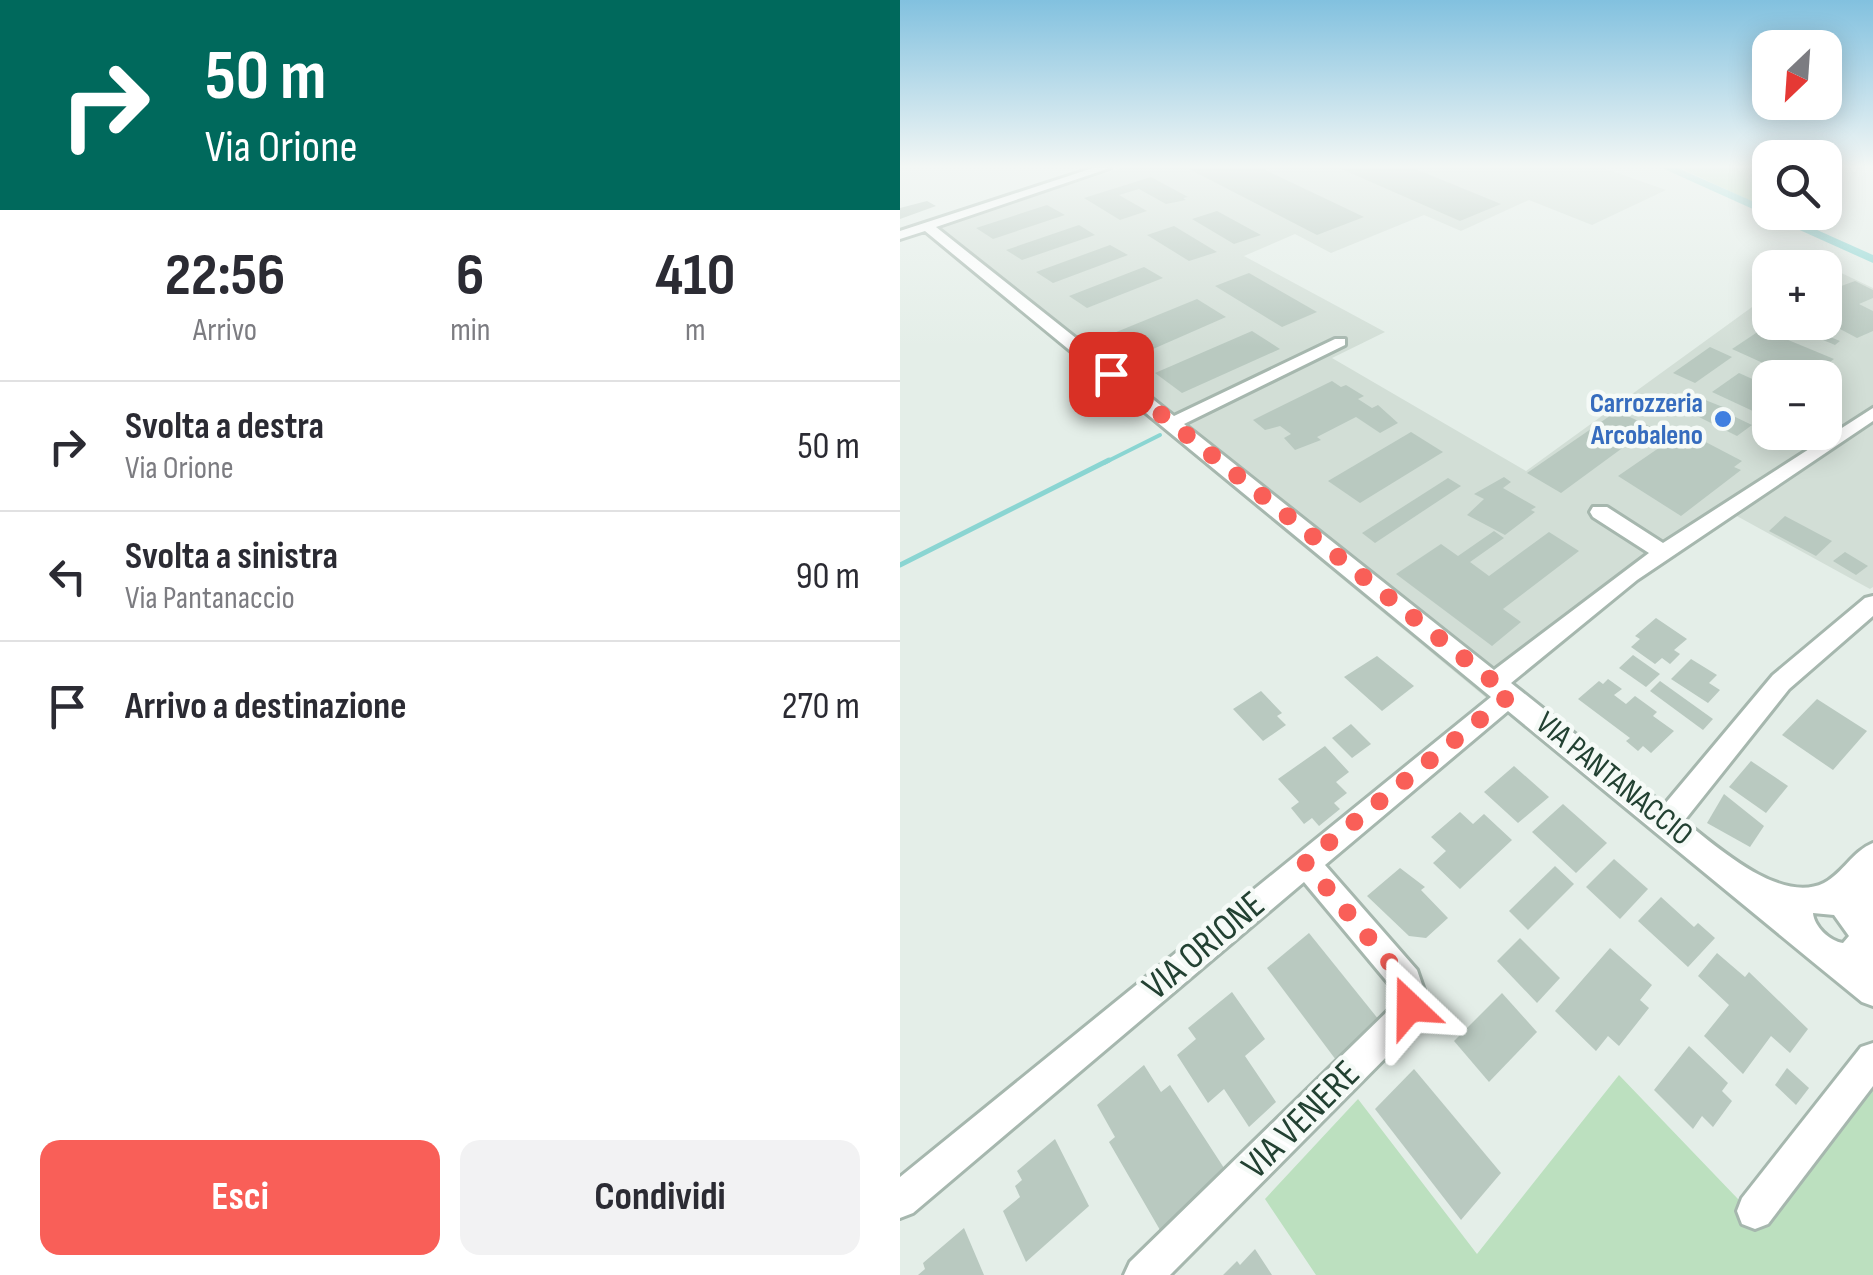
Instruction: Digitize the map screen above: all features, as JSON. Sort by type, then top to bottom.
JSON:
[{"type":"street","name":"VIA PANTANACCIO","points":[[929,228],[1804,935],[1855,952]]},
{"type":"street","points":[[1172,424],[1340,342]]},
{"type":"street","name":"VIA ORIONE","points":[[900,1200],[1305,862],[1630,575],[1873,413]]},
{"type":"street","points":[[1600,512],[1664,553]]},
{"type":"street","points":[[1666,822],[1782,682],[1873,604]]},
{"type":"street","points":[[1804,935],[1798,915],[1816,898],[1851,881],[1873,856]]},
{"type":"street","name":"VIA VENERE","points":[[1144,1275],[1403,1019],[1410,1007],[1412,993],[1406,982],[1305,862]]},
{"type":"street","name":"VIA PANTANACCIO","points":[[1739,880],[1816,898]]},
{"type":"street","points":[[1855,952],[1873,891]]},
{"type":"street","points":[[1816,898],[1846,906],[1855,952],[1873,991]]},
{"type":"street","points":[[1755,1211],[1873,1059]]},
{"type":"shaded area","points":[[933,228],[1393,228],[1331,253],[1295,234],[1244,256],[1385,332],[1332,358],[1526,471],[1752,307],[1752,340],[1842,340],[1842,273],[1873,288],[1873,587],[1870,589],[1735,515],[1637,579],[1490,701],[922,231]]},
{"type":"green space","points":[[1873,1071],[1873,1275],[1316,1275],[1265,1199],[1358,1099],[1477,1254],[1619,1075],[1761,1223]]},
{"type":"water","points":[[1800,230],[1817,230],[1873,255],[1873,263]]},
{"type":"building","points":[[978,228],[1028,228],[993,239]]},
{"type":"building","points":[[1072,228],[1083,228],[1095,235],[1022,260],[1006,250]]},
{"type":"building","points":[[1176,228],[1217,252],[1189,261],[1147,235]]},
{"type":"building","points":[[1206,228],[1247,228],[1261,235],[1234,244]]},
{"type":"building","points":[[1302,228],[1337,228],[1317,235]]},
{"type":"building","points":[[1110,245],[1128,255],[1053,283],[1036,272]]},
{"type":"building","points":[[1144,267],[1163,278],[1087,308],[1069,296]]},
{"type":"building","points":[[1249,273],[1317,312],[1282,327],[1215,286]]},
{"type":"building","points":[[1855,281],[1873,290],[1873,298],[1859,304],[1873,311],[1873,331],[1857,338],[1842,330],[1842,286]]},
{"type":"building","points":[[1197,299],[1226,317],[1137,356],[1109,335]]},
{"type":"building","points":[[1252,331],[1280,349],[1182,393],[1155,373]]},
{"type":"building","points":[[1752,336],[1752,340],[1788,340],[1834,359],[1756,360],[1732,349]]},
{"type":"building","points":[[1710,347],[1732,357],[1695,383],[1673,373]]},
{"type":"building","points":[[1739,373],[1752,379],[1752,411],[1712,392]]},
{"type":"building","points":[[1332,381],[1364,396],[1358,399],[1372,408],[1378,405],[1398,423],[1380,433],[1356,417],[1317,437],[1321,440],[1295,450],[1284,438],[1291,434],[1280,426],[1265,430],[1253,420]]},
{"type":"building","name":"Carrozzeria Arcobaleno","points":[[1685,392],[1733,411],[1729,414],[1752,425],[1737,436],[1669,402]]},
{"type":"building","points":[[1617,411],[1651,427],[1561,493],[1527,473]]},
{"type":"building","points":[[1411,432],[1443,452],[1360,503],[1328,481]]},
{"type":"building","points":[[1698,438],[1742,461],[1734,467],[1741,470],[1681,516],[1618,476],[1669,441],[1684,449]]},
{"type":"building","points":[[1504,477],[1511,482],[1503,488],[1536,507],[1531,510],[1535,512],[1505,535],[1467,515],[1484,499],[1474,494]]},
{"type":"building","points":[[1448,478],[1461,486],[1375,543],[1362,533]]},
{"type":"building","points":[[1785,516],[1832,541],[1816,556],[1769,531]]},
{"type":"building","points":[[1494,531],[1504,538],[1470,562],[1489,576],[1549,532],[1579,551],[1503,609],[1521,622],[1492,646],[1396,574],[1441,544],[1458,556]]},
{"type":"building","points":[[1845,552],[1868,566],[1856,575],[1833,561]]},
{"type":"building","points":[[1656,618],[1687,639],[1674,650],[1680,654],[1670,664],[1662,658],[1655,664],[1631,647],[1640,639],[1635,636]]},
{"type":"building","points":[[1633,655],[1660,674],[1646,687],[1619,668]]},
{"type":"building","points":[[1377,656],[1414,686],[1382,711],[1344,677]]},
{"type":"building","points":[[1691,659],[1717,675],[1709,683],[1720,690],[1708,703],[1671,679]]},
{"type":"building","points":[[1608,679],[1622,689],[1614,695],[1626,704],[1635,696],[1674,731],[1651,753],[1643,746],[1638,751],[1626,741],[1630,738],[1578,699],[1599,681],[1603,684]]},
{"type":"building","points":[[1660,681],[1713,719],[1703,730],[1650,691]]},
{"type":"building","points":[[1261,691],[1282,713],[1277,716],[1286,725],[1263,741],[1233,709]]},
{"type":"building","points":[[1817,699],[1867,731],[1833,770],[1782,735]]},
{"type":"building","points":[[1351,724],[1371,744],[1352,758],[1332,738]]},
{"type":"building","points":[[1325,746],[1349,772],[1336,782],[1347,793],[1334,803],[1340,809],[1319,826],[1312,818],[1304,824],[1291,808],[1299,802],[1278,779]]},
{"type":"building","points":[[1751,761],[1788,786],[1766,813],[1729,787]]},
{"type":"building","points":[[1514,766],[1549,797],[1518,823],[1484,792]]},
{"type":"building","points":[[1724,794],[1764,826],[1750,847],[1707,823]]},
{"type":"building","points":[[1563,804],[1607,843],[1576,873],[1532,832]]},
{"type":"building","points":[[1460,812],[1473,824],[1484,814],[1512,840],[1460,889],[1433,863],[1446,851],[1431,837]]},
{"type":"building","points":[[1614,859],[1648,889],[1620,919],[1586,887]]},
{"type":"building","points":[[1555,866],[1574,884],[1528,930],[1509,911]]},
{"type":"building","points":[[1400,868],[1425,887],[1421,890],[1448,918],[1426,938],[1409,936],[1367,896]]},
{"type":"building","points":[[1661,897],[1694,927],[1698,923],[1715,938],[1688,967],[1638,921]]},
{"type":"building","points":[[1309,933],[1379,1020],[1336,1060],[1267,968]]},
{"type":"building","points":[[1520,938],[1560,978],[1537,1003],[1497,961]]},
{"type":"building","points":[[1610,948],[1652,985],[1640,1000],[1649,1008],[1619,1046],[1608,1036],[1596,1051],[1555,1011]]},
{"type":"building","points":[[1717,953],[1745,977],[1749,972],[1808,1029],[1790,1053],[1771,1036],[1743,1074],[1704,1036],[1729,1005],[1698,976]]},
{"type":"building","points":[[1232,992],[1265,1039],[1245,1056],[1276,1102],[1249,1127],[1224,1089],[1208,1103],[1177,1055],[1196,1039],[1188,1028]]},
{"type":"building","points":[[1502,993],[1537,1032],[1489,1082],[1454,1041]]},
{"type":"building","points":[[1689,1046],[1728,1083],[1722,1091],[1732,1101],[1713,1127],[1702,1116],[1693,1129],[1654,1090]]},
{"type":"building","points":[[1144,1065],[1161,1092],[1170,1085],[1224,1168],[1160,1230],[1109,1142],[1115,1137],[1097,1105]]},
{"type":"building","points":[[1787,1068],[1809,1088],[1796,1105],[1775,1085]]},
{"type":"building","points":[[1414,1069],[1501,1173],[1461,1220],[1375,1109]]},
{"type":"building","points":[[1055,1139],[1089,1206],[1026,1262],[1003,1211],[1020,1197],[1015,1186],[1022,1180],[1017,1171]]},
{"type":"building","points":[[964,1228],[984,1275],[918,1275],[925,1269],[923,1263]]},
{"type":"building","points":[[1255,1249],[1272,1275],[1223,1275],[1237,1261],[1240,1265]]},
{"type":"waterway","points":[[1104,463],[1160,435]]},
{"type":"waterway","points":[[900,565],[1109,460]]},
{"type":"place","name":"Carrozzeria Arcobaleno","points":[[1723,419]]},
{"type":"route","points":[[1111,374],[1510,695],[1305,862],[1406,982],[1412,993],[1410,1007]]}]
